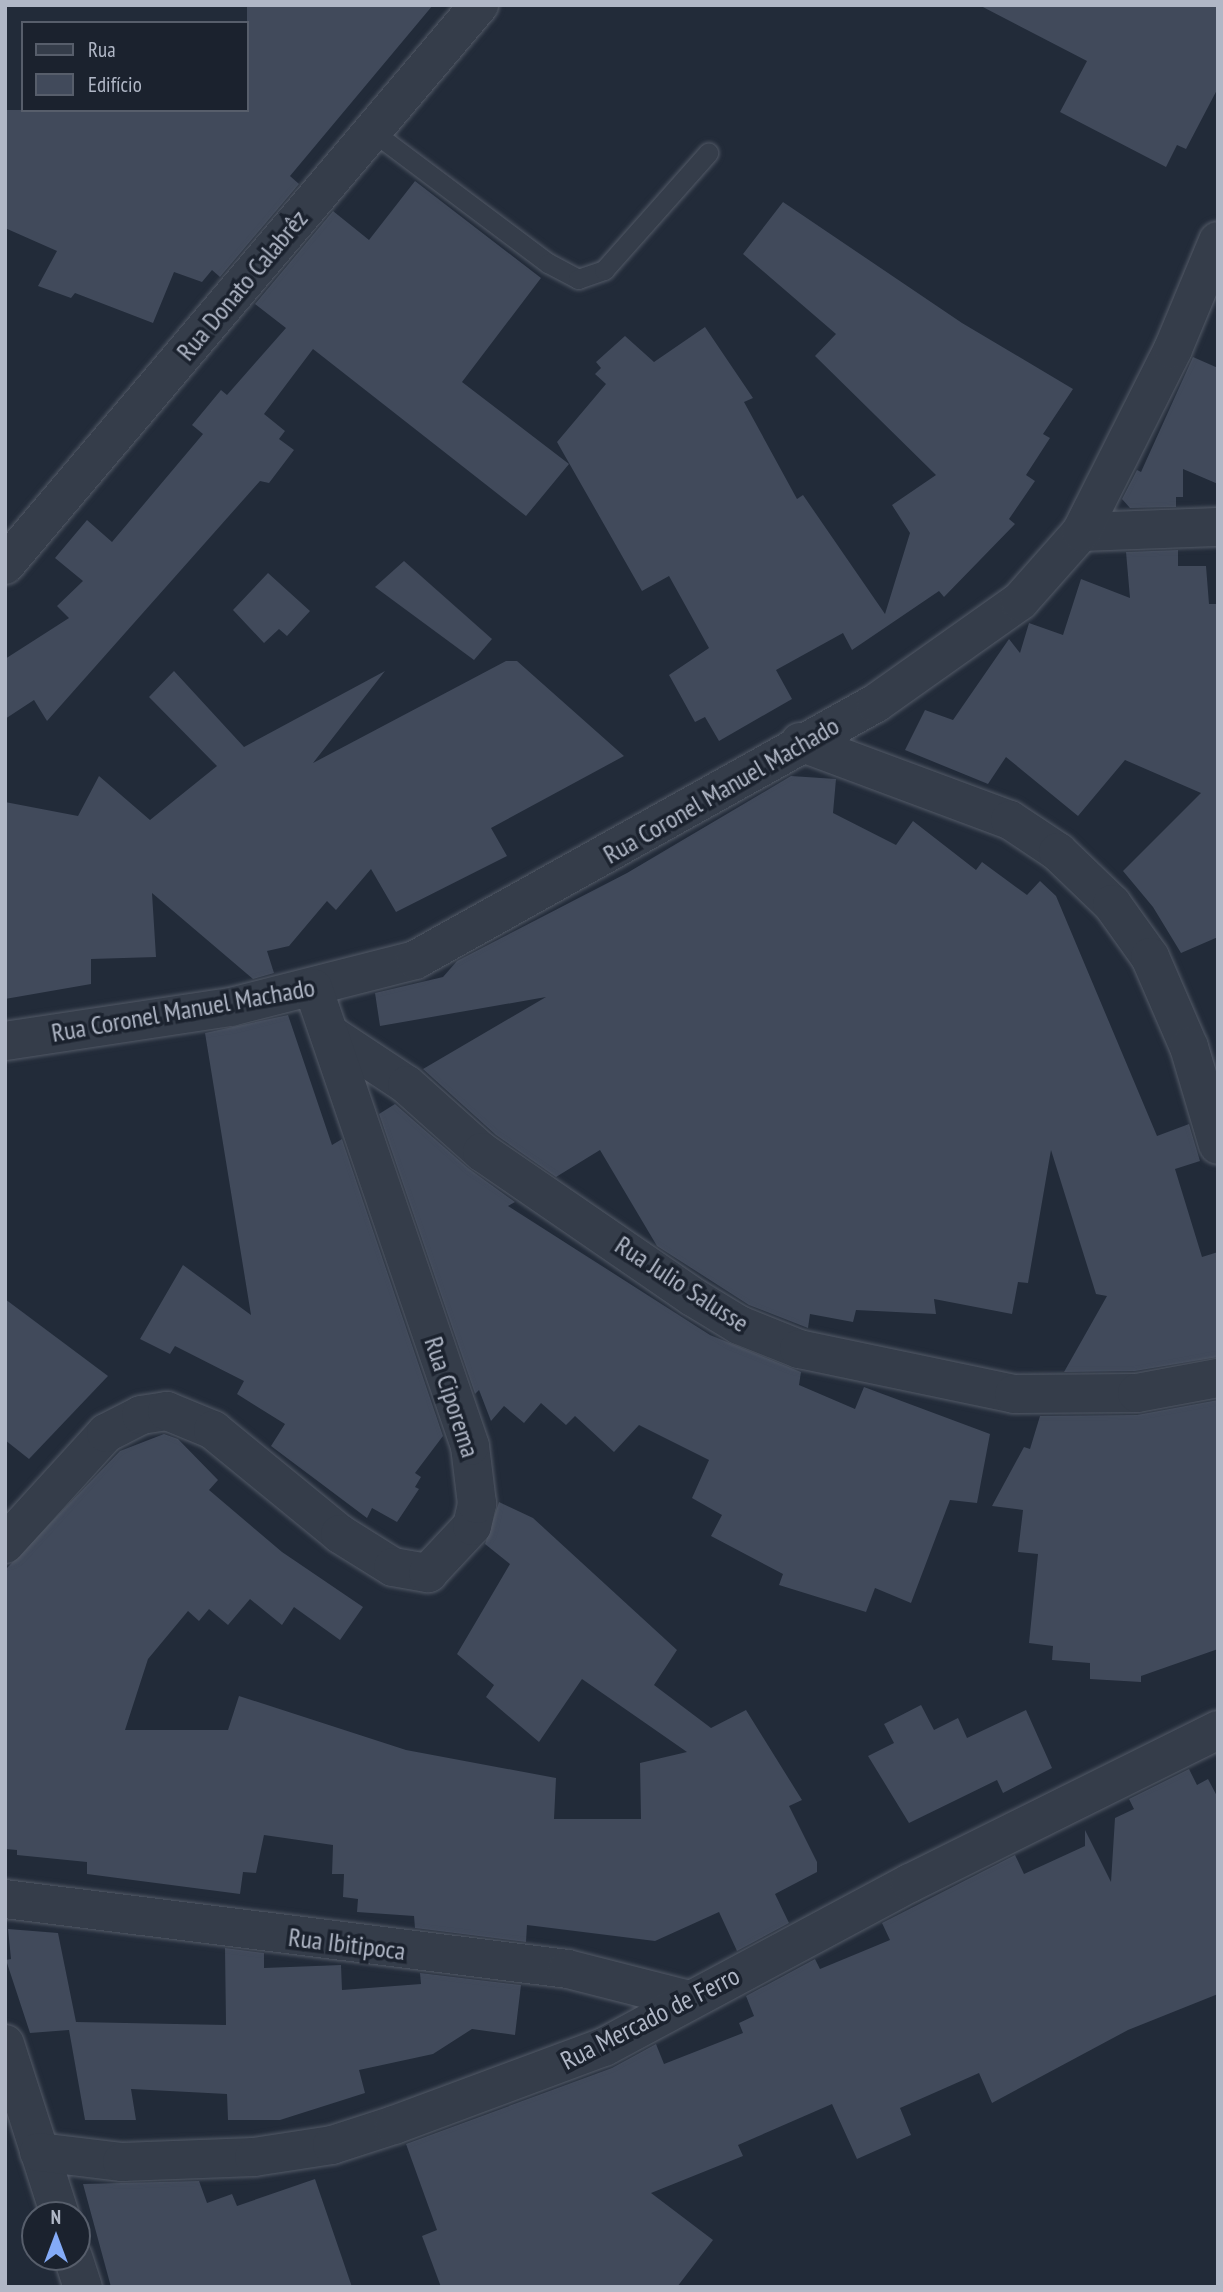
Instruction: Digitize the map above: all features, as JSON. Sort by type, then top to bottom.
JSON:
[{"type":"street","name":"Rua Donato Calabrêz","points":[[5,565],[479,5]]},
{"type":"street","name":"Rua Coronel Manuel Machado","points":[[5,1041],[231,1007],[415,960],[582,870],[800,742],[876,703],[980,634],[1020,601],[1081,532],[1173,348],[1218,241]]},
{"type":"street","points":[[1081,532],[1218,527]]},
{"type":"street","points":[[800,742],[1010,820],[1067,861],[1112,904],[1150,957],[1189,1047],[1218,1145]]},
{"type":"street","name":"Rua Ciporema","points":[[5,1544],[106,1433],[141,1415],[167,1411],[213,1430],[350,1542],[393,1567],[428,1573],[472,1526],[477,1504],[470,1446],[313,988]]},
{"type":"street","name":"Rua Julio Salusse","points":[[330,1034],[407,1085],[482,1152],[693,1297],[739,1325],[799,1349],[1014,1394],[1137,1393],[1218,1378]]},
{"type":"street","name":"Rua Mercado de Ferro","points":[[39,2152],[122,2162],[190,2161],[332,2145],[604,2048],[686,1999],[1128,1771],[1218,1730]]},
{"type":"street","name":"Rua Ibitipoca","points":[[5,1899],[568,1969],[686,1999]]},
{"type":"street","points":[[5,2044],[55,2201]]},
{"type":"lane","points":[[372,131],[548,263],[578,279],[604,271],[708,153]]},
{"type":"building","points":[[247,5],[433,5],[290,176],[299,184],[220,277],[212,270],[202,282],[174,272],[153,323],[75,293],[71,298],[38,286],[57,251],[5,228],[5,110],[248,112]]},
{"type":"building","points":[[979,5],[1218,5],[1218,88],[1186,149],[1177,145],[1166,167],[1060,112],[1087,61]]},
{"type":"building","points":[[415,181],[541,278],[462,382],[569,464],[526,516],[313,349],[264,414],[285,431],[279,439],[294,450],[269,483],[260,481],[47,721],[34,700],[5,719],[5,659],[69,618],[57,606],[83,581],[55,558],[87,520],[112,542],[203,434],[192,425],[221,390],[227,395],[286,328],[255,304],[333,211],[369,240]]},
{"type":"building","points":[[783,202],[962,323],[1073,389],[1043,434],[1050,438],[1026,475],[1035,481],[1009,519],[1015,524],[944,597],[939,591],[852,650],[843,633],[776,670],[792,699],[719,741],[705,717],[695,722],[669,675],[709,648],[669,576],[642,591],[557,442],[606,384],[595,374],[601,368],[596,362],[625,336],[654,362],[705,327],[753,398],[744,402],[797,499],[803,495],[885,614],[910,533],[892,505],[936,475],[815,356],[836,334],[743,254]]},
{"type":"building","points":[[1193,357],[1218,368],[1218,484],[1183,469],[1183,497],[1176,497],[1176,507],[1130,508],[1122,499],[1137,470],[1141,472]]},
{"type":"building","points":[[1178,550],[1178,566],[1206,566],[1209,604],[1218,604],[1218,937],[1181,953],[1153,907],[1123,871],[1201,793],[1125,760],[1078,816],[1006,757],[988,784],[905,750],[925,710],[953,720],[1009,639],[1020,653],[1029,623],[1063,635],[1081,579],[1130,598],[1126,552]]},
{"type":"building","points":[[404,561],[492,639],[474,660],[375,587]]},
{"type":"building","points":[[268,573],[310,611],[287,636],[279,629],[264,643],[233,610]]},
{"type":"building","points":[[506,661],[517,661],[624,756],[491,828],[507,856],[396,912],[371,869],[336,910],[327,901],[289,946],[267,951],[274,973],[253,979],[152,893],[156,957],[91,959],[91,984],[5,999],[5,802],[78,816],[99,776],[150,820],[217,766],[149,697],[174,671],[244,747],[385,671],[313,763]]},
{"type":"building","points":[[791,776],[836,779],[833,813],[896,845],[913,821],[976,870],[982,862],[1027,895],[1040,881],[1056,896],[1157,1136],[1189,1124],[1200,1161],[1175,1169],[1202,1257],[1218,1252],[1218,1357],[1135,1371],[1064,1372],[1107,1296],[1096,1294],[1051,1150],[1028,1283],[1018,1282],[1012,1314],[934,1299],[936,1314],[856,1310],[853,1322],[810,1314],[808,1328],[749,1305],[657,1246],[600,1150],[556,1177],[496,1135],[423,1069],[546,997],[380,1026],[375,993],[443,977],[457,961],[627,873]]},
{"type":"building","points":[[288,1015],[332,1145],[342,1139],[443,1436],[415,1473],[421,1477],[415,1487],[419,1489],[397,1522],[372,1508],[367,1518],[271,1446],[285,1424],[237,1394],[244,1381],[175,1346],[170,1354],[140,1339],[183,1265],[251,1315],[205,1033]]},
{"type":"building","points":[[395,1104],[468,1168],[515,1202],[508,1206],[710,1335],[801,1372],[799,1385],[855,1409],[864,1387],[990,1434],[977,1503],[950,1500],[911,1603],[875,1588],[866,1612],[779,1585],[783,1574],[711,1536],[722,1515],[692,1498],[709,1460],[639,1425],[614,1452],[575,1416],[566,1425],[541,1403],[524,1423],[504,1406],[491,1421],[479,1390],[475,1394],[379,1114]]},
{"type":"building","points":[[5,1299],[108,1376],[29,1459],[5,1440]]},
{"type":"building","points":[[1218,1400],[1218,1649],[1141,1676],[1141,1682],[1090,1679],[1090,1663],[1052,1660],[1053,1646],[1029,1643],[1038,1554],[1018,1552],[1023,1510],[992,1506],[1024,1447],[1030,1449],[1040,1416],[1137,1415]]},
{"type":"building","points":[[164,1434],[178,1439],[218,1480],[209,1490],[282,1552],[363,1607],[340,1640],[294,1607],[282,1625],[250,1599],[228,1625],[209,1609],[199,1621],[188,1611],[148,1659],[125,1730],[228,1730],[239,1696],[406,1750],[556,1778],[554,1819],[641,1819],[640,1763],[687,1752],[582,1679],[539,1742],[486,1697],[494,1685],[457,1654],[510,1564],[485,1544],[499,1502],[533,1518],[677,1650],[654,1685],[711,1728],[746,1710],[802,1800],[789,1806],[817,1862],[817,1872],[775,1894],[789,1923],[737,1951],[719,1912],[655,1941],[527,1925],[526,1942],[415,1928],[414,1916],[357,1912],[358,1899],[343,1897],[344,1874],[332,1874],[333,1845],[264,1835],[256,1873],[243,1872],[240,1894],[87,1874],[87,1862],[17,1855],[17,1850],[5,1849],[5,1570],[120,1451]]},
{"type":"building","points":[[921,1705],[934,1730],[958,1718],[967,1738],[1026,1710],[1052,1768],[1003,1793],[997,1780],[909,1823],[868,1756],[894,1743],[884,1724]]},
{"type":"building","points":[[1189,1769],[1197,1785],[1208,1779],[1218,1798],[1218,1994],[1128,2030],[992,2103],[979,2073],[900,2108],[911,2135],[857,2159],[832,2104],[738,2145],[743,2156],[651,2193],[713,2240],[677,2287],[441,2287],[422,2236],[437,2230],[406,2144],[612,2068],[656,2044],[664,2064],[743,2033],[739,2023],[754,2016],[746,1996],[815,1959],[820,1969],[890,1940],[882,1923],[1015,1855],[1024,1874],[1085,1846],[1085,1830],[1111,1882],[1115,1818],[1134,1809],[1129,1799]]},
{"type":"building","points":[[8,1929],[58,1933],[76,2022],[226,2025],[225,1948],[264,1953],[264,1968],[341,1965],[342,1990],[421,1984],[420,1973],[521,1985],[515,2035],[472,2029],[433,2054],[359,2070],[365,2093],[280,2120],[228,2120],[227,2094],[131,2089],[136,2120],[85,2120],[69,2030],[30,2033],[6,1960],[11,1959]]},
{"type":"building","points":[[315,2179],[352,2287],[111,2287],[91,2213],[91,2201],[88,2201],[83,2184],[199,2181],[207,2203],[232,2194],[237,2206]]}]
